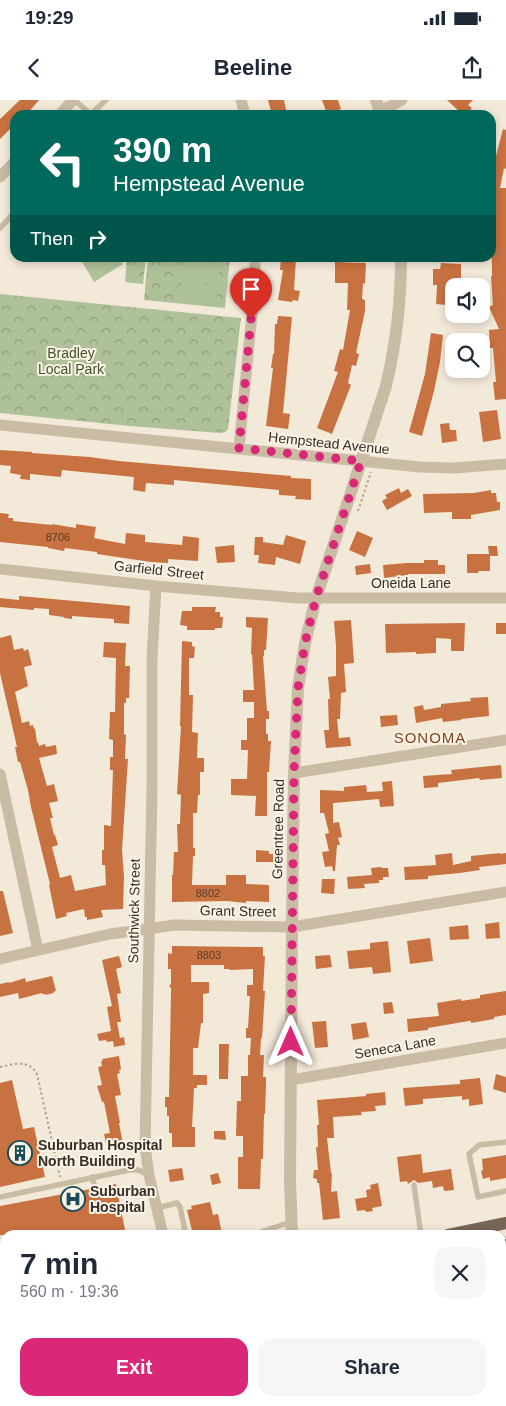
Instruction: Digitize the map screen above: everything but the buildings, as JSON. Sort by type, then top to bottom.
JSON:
[{"type":"main road","points":[[472,1230],[506,1223]]},
{"type":"street","points":[[64,110],[74,100]]},
{"type":"street","points":[[379,109],[393,106],[402,100]]},
{"type":"street","points":[[0,177],[10,167]]},
{"type":"street","points":[[239,448],[255,282],[255,262]]},
{"type":"street","name":"Greentree Road","points":[[291,1228],[292,927],[294,772],[298,680],[316,598],[367,462],[391,363],[399,314],[401,262]]},
{"type":"street","name":"Hempstead Avenue","points":[[0,425],[420,467],[454,468],[506,464]]},
{"type":"street","name":"Garfield Street","points":[[0,569],[156,586],[316,598]]},
{"type":"street","name":"Southwick Street","points":[[156,586],[152,658],[152,788],[145,1146],[149,1175],[162,1230]]},
{"type":"street","name":"Oneida Lane","points":[[316,598],[506,598]]},
{"type":"street","points":[[294,772],[506,740]]},
{"type":"street","points":[[0,774],[38,950]]},
{"type":"street","name":"Grant Street","points":[[0,959],[110,934],[148,928],[174,925],[292,927],[506,892]]},
{"type":"street","name":"Seneca Lane","points":[[291,1080],[505,1044]]},
{"type":"lane","points":[[74,100],[86,110]]},
{"type":"lane","points":[[95,110],[106,100]]},
{"type":"lane","points":[[0,228],[10,217]]},
{"type":"lane","points":[[506,1142],[479,1145],[469,1154],[478,1197],[506,1191]]},
{"type":"lane","points":[[0,1197],[129,1170],[138,1170],[149,1175]]},
{"type":"lane","points":[[92,1177],[95,1188]]},
{"type":"lane","points":[[414,1185],[420,1230]]},
{"type":"lane","points":[[157,1208],[177,1203],[180,1207],[185,1230]]},
{"type":"path","points":[[355,517],[363,498],[367,462]]},
{"type":"path","points":[[0,1067],[22,1063],[32,1067],[37,1074],[62,1184]]},
{"type":"green space","points":[[82,262],[122,262],[123,264],[94,282]]},
{"type":"green space","points":[[127,262],[146,262],[143,284],[125,282]]},
{"type":"green space","points":[[148,262],[230,262],[225,308],[144,300]]},
{"type":"green space","points":[[184,262],[220,263],[218,280],[183,276]]},
{"type":"green space","points":[[182,281],[218,285],[216,301],[181,298]]},
{"type":"green space","name":"Bradley Local Park","points":[[0,294],[241,318],[228,429],[220,433],[0,413]]},
{"type":"place","name":"Suburban Hospital North Building","points":[[20,1153]]},
{"type":"place","name":"Suburban Hospital","points":[[73,1199]]},
{"type":"district","name":"SONOMA","points":[[430,738]]},
{"type":"route","points":[[251,319],[239,448],[361,461],[316,598],[300,666],[294,772],[291,1042]]}]
